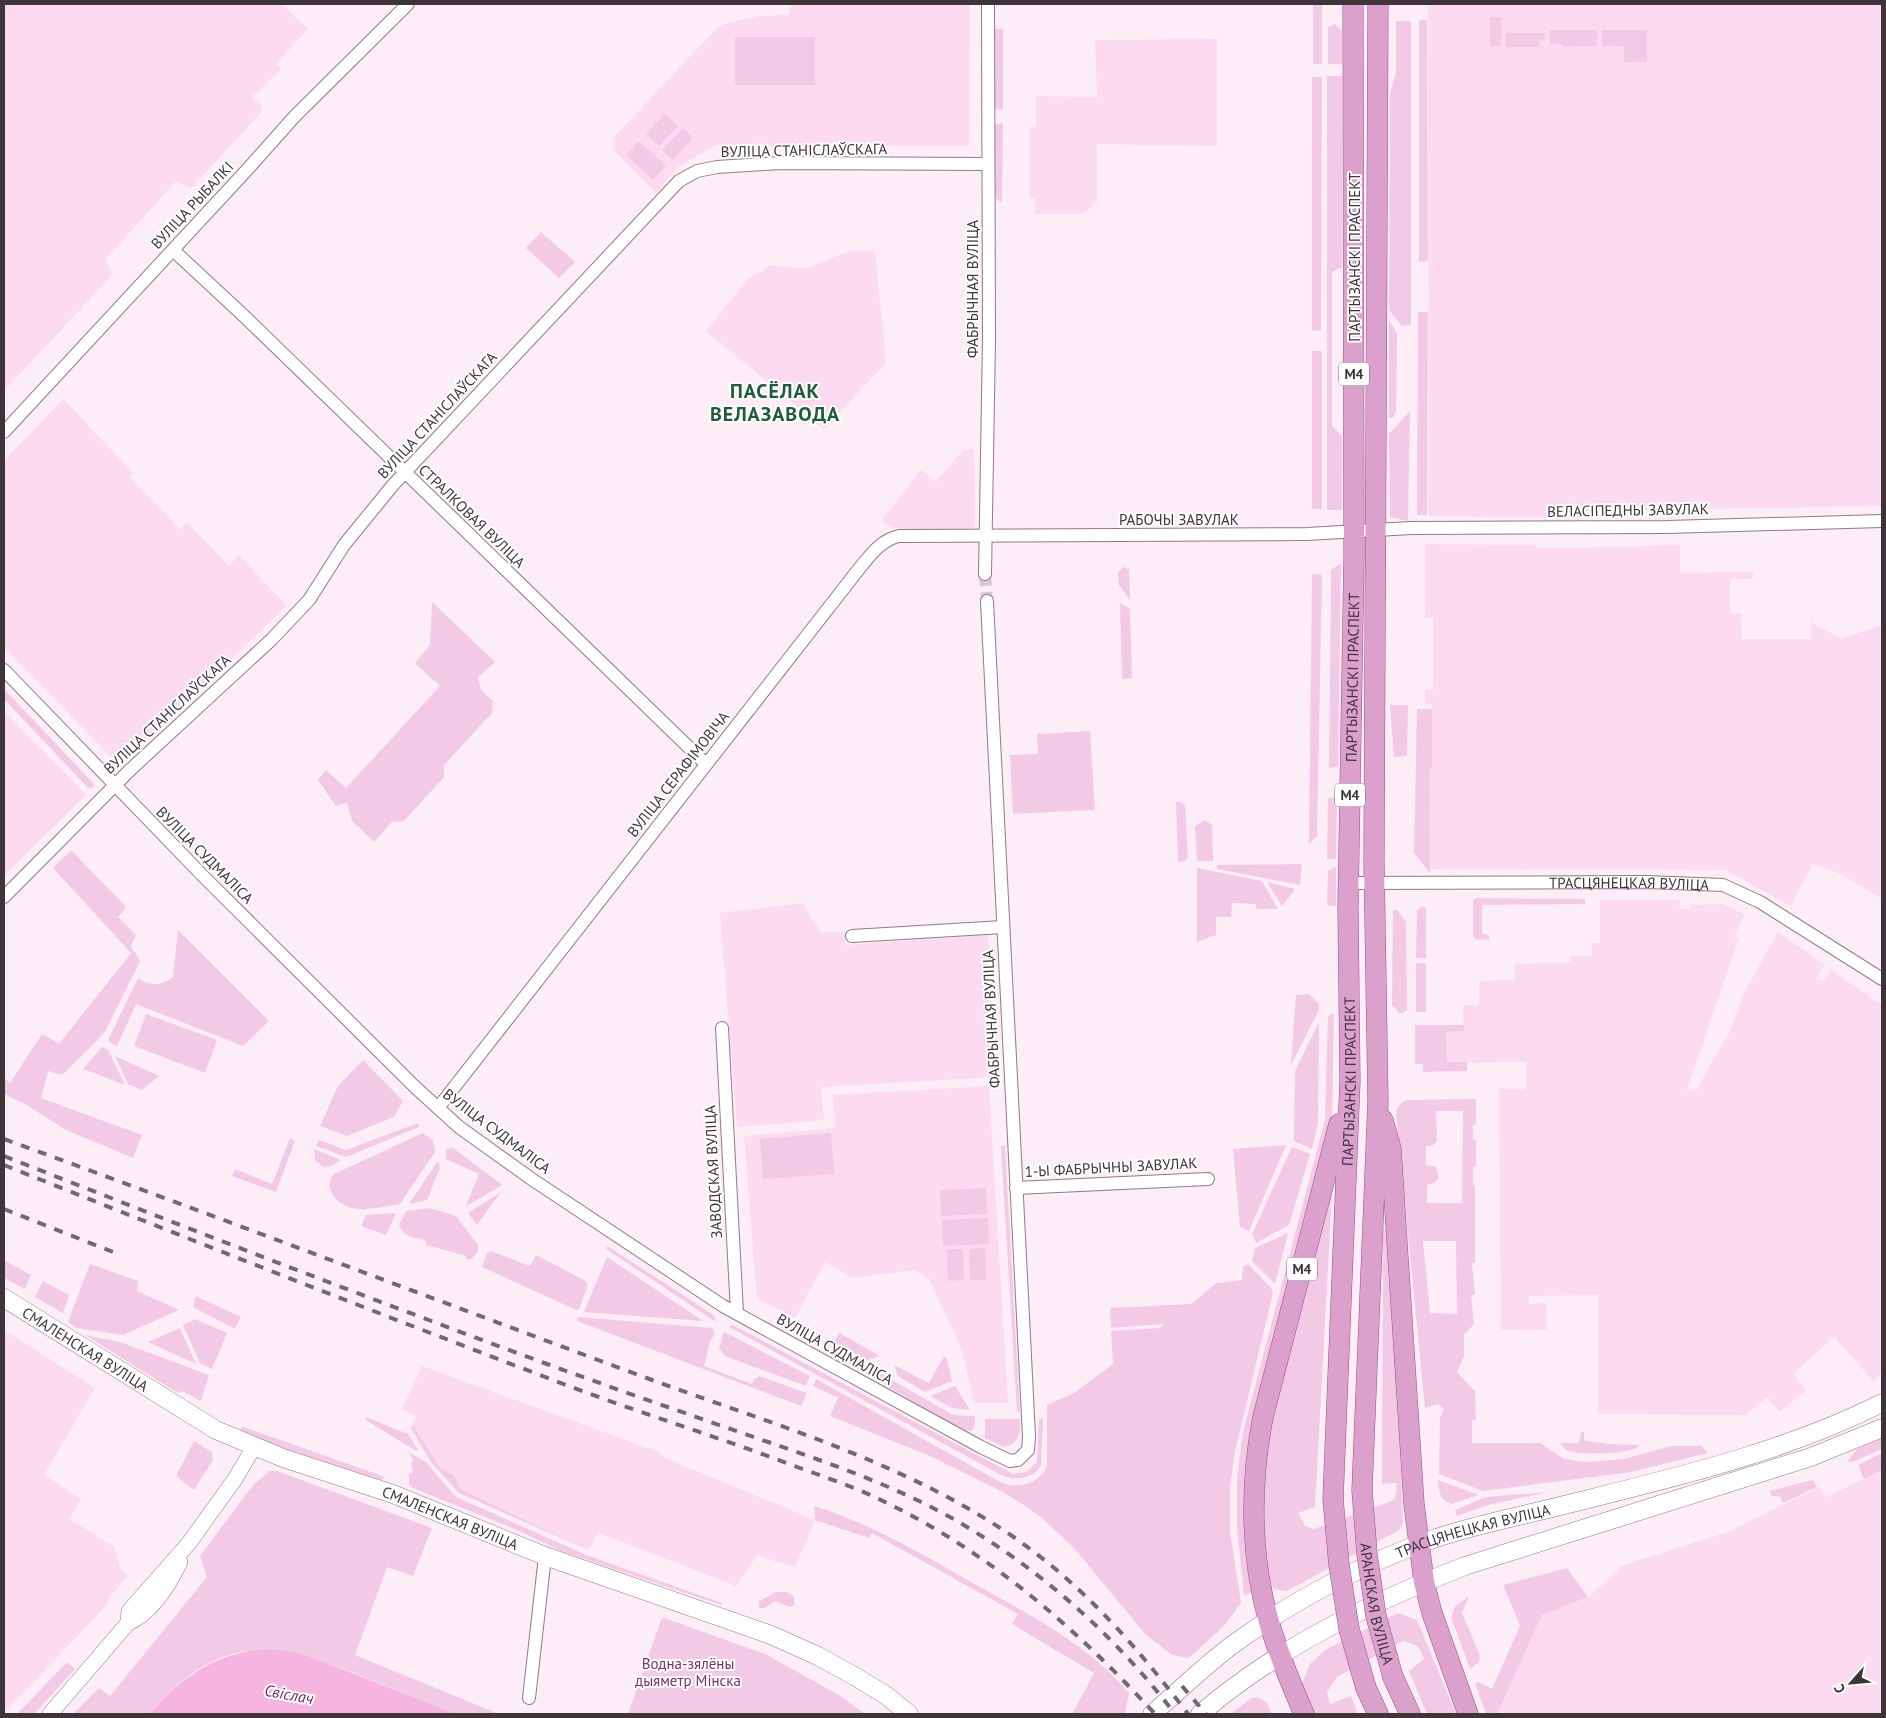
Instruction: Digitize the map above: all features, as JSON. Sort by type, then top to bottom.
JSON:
[{"type":"main road","name":"ПАРТЫЗАНСКІ ПРАСПЕКТ","points":[[1333,1499],[1350,1081],[1348,883],[1353,532],[1353,4]]},
{"type":"main road","name":"ПАРТЫЗАНСКІ ПРАСПЕКТ","points":[[1362,1490],[1378,1101],[1375,882],[1375,530],[1378,4]]},
{"type":"main road","points":[[1354,134],[1366,124],[1373,128],[1377,136]]},
{"type":"main road","name":"М4","points":[[1268,1620],[1259,1572],[1255,1526],[1255,1457],[1263,1417],[1350,1081]]},
{"type":"main road","name":"М4","points":[[1378,1101],[1391,1149],[1413,1494],[1424,1582]]},
{"type":"main road","name":"СМАЛЕНСКАЯ ВУЛІЦА","points":[[4,1298],[196,1419],[254,1447],[393,1494],[545,1556],[771,1635],[818,1656],[856,1676],[887,1696],[909,1714]]},
{"type":"main road","name":"ТРАСЦЯНЕЦКАЯ ВУЛІЦА","points":[[1152,1714],[1233,1644],[1268,1620],[1335,1581],[1419,1545],[1457,1532],[1717,1466],[1796,1442],[1882,1404]]},
{"type":"main road","name":"ТРАСЦЯНЕЦКАЯ ВУЛІЦА","points":[[1200,1714],[1246,1676],[1280,1655],[1338,1621],[1424,1582],[1465,1566],[1811,1456],[1882,1428]]},
{"type":"main road","points":[[1717,1466],[1723,1485]]},
{"type":"main road","name":"АРАНСКАЯ ВУЛІЦА","points":[[1362,1490],[1376,1616],[1394,1677],[1410,1714]]},
{"type":"main road","name":"АРАНСКАЯ ВУЛІЦА","points":[[1333,1499],[1339,1565],[1350,1629],[1366,1688],[1378,1714]]},
{"type":"main road","points":[[1424,1582],[1432,1613],[1468,1714]]},
{"type":"main road","points":[[1268,1620],[1304,1714]]},
{"type":"street","name":"ВУЛІЦА РЫБАЛКІ","points":[[4,432],[294,116],[408,4]]},
{"type":"street","name":"ФАБРЫЧНАЯ ВУЛІЦА","points":[[985,574],[984,535],[989,339],[988,4]]},
{"type":"street","name":"ВУЛІЦА СТАНІСЛАЎСКАГА","points":[[4,897],[113,785],[180,721],[261,650],[302,607],[344,545],[404,473],[679,181],[697,171],[780,163],[988,164]]},
{"type":"street","name":"СТРАЛКОВАЯ ВУЛІЦА","points":[[173,250],[244,316],[706,764]]},
{"type":"street","name":"ВЕЛАСІПЕДНЫ ЗАВУЛАК","points":[[1375,530],[1667,527],[1882,521]]},
{"type":"street","name":"РАБОЧЫ ЗАВУЛАК","points":[[984,535],[1212,535],[1375,530]]},
{"type":"street","name":"ВУЛІЦА СЕРАФІМОВІЧА","points":[[438,1108],[878,546],[890,538],[899,536],[984,535]]},
{"type":"street","name":"ФАБРЫЧНАЯ ВУЛІЦА","points":[[987,600],[1030,1436]]},
{"type":"street","name":"ВУЛІЦА СУДМАЛІСА","points":[[4,670],[113,785],[283,957],[459,1127],[533,1180],[736,1313],[1010,1461],[1018,1460],[1024,1456],[1028,1450],[1030,1436]]},
{"type":"street","name":"ТРАСЦЯНЕЦКАЯ ВУЛІЦА","points":[[1348,883],[1647,882],[1723,884],[1760,902],[1882,979]]},
{"type":"street","points":[[852,936],[1003,927]]},
{"type":"street","name":"ЗАВОДСКАЯ ВУЛІЦА","points":[[722,1028],[736,1313]]},
{"type":"street","name":"1-Ы ФАБРЫЧНЫ ЗАВУЛАК","points":[[1016,1188],[1208,1179]]},
{"type":"street","points":[[50,1714],[129,1617],[140,1618],[157,1598],[174,1575],[190,1543],[254,1447]]},
{"type":"street","points":[[529,1698],[545,1556]]},
{"type":"shaded area","points":[[4,4],[282,4],[308,29],[276,64],[281,69],[252,97],[262,107],[261,113],[191,188],[176,181],[106,259],[113,274],[4,391]]},
{"type":"shaded area","points":[[789,4],[970,4],[969,146],[716,145],[679,166],[656,193],[615,152],[613,144],[615,136],[717,28],[724,24],[759,16],[789,15]]},
{"type":"shaded area","points":[[1428,4],[1882,4],[1882,506],[1581,511],[1580,518],[1429,516]]},
{"type":"shaded area","points":[[1217,39],[1217,146],[1097,144],[1097,202],[1083,214],[1035,214],[1035,198],[1029,197],[1029,127],[1036,127],[1036,96],[1097,97],[1095,40]]},
{"type":"shaded area","points":[[852,250],[875,251],[886,363],[824,429],[706,331],[747,280],[771,265],[804,269]]},
{"type":"shaded area","points":[[63,399],[133,473],[129,477],[180,529],[187,523],[229,566],[239,555],[287,606],[119,765],[4,647],[4,461]]},
{"type":"shaded area","points":[[974,449],[975,527],[970,529],[904,529],[891,527],[882,520],[921,470],[936,482],[963,450]]},
{"type":"shaded area","points":[[1425,544],[1535,545],[1535,548],[1680,545],[1680,573],[1753,572],[1753,579],[1730,579],[1730,613],[1741,613],[1742,639],[1811,639],[1811,622],[1841,639],[1882,625],[1882,899],[1838,873],[1812,864],[1791,906],[1725,870],[1430,869],[1429,771],[1432,766],[1432,704],[1425,704],[1425,690],[1433,690],[1433,618],[1425,618]]},
{"type":"shaded area","points":[[4,711],[86,795],[4,876]]},
{"type":"shaded area","points":[[1600,900],[1679,900],[1680,909],[1690,909],[1690,905],[1722,904],[1744,914],[1734,937],[1739,938],[1687,1089],[1696,1091],[1731,1029],[1744,993],[1778,932],[1825,965],[1816,979],[1824,981],[1831,970],[1882,1005],[1882,1373],[1873,1381],[1834,1337],[1793,1374],[1806,1390],[1780,1412],[1767,1397],[1746,1415],[1598,1414],[1598,1295],[1529,1296],[1529,1304],[1546,1303],[1547,1330],[1501,1330],[1499,1088],[1526,1090],[1526,1062],[1447,1063],[1446,1031],[1464,1031],[1463,1005],[1479,1005],[1479,981],[1515,980],[1515,964],[1570,962],[1571,956],[1592,956],[1592,943],[1600,943]]},
{"type":"shaded area","points":[[802,903],[821,932],[844,932],[845,945],[988,935],[996,1077],[821,1087],[824,1120],[737,1127],[720,913]]},
{"type":"shaded area","points":[[989,1086],[1008,1403],[974,1403],[962,1350],[929,1279],[915,1270],[852,1278],[825,1262],[795,1318],[757,1298],[744,1136],[835,1128],[833,1095]]},
{"type":"shaded area","points":[[4,1330],[95,1388],[44,1475],[81,1499],[69,1519],[115,1547],[120,1569],[128,1576],[108,1599],[108,1604],[4,1713]]},
{"type":"shaded area","points":[[422,1366],[659,1452],[665,1458],[815,1520],[795,1567],[757,1556],[736,1586],[599,1533],[588,1550],[460,1489],[454,1475],[440,1468],[413,1425],[416,1415],[402,1409]]},
{"type":"shaded area","points":[[1882,1470],[1882,1714],[1499,1714],[1498,1712],[1542,1615],[1588,1597],[1620,1570],[1619,1567],[1730,1531],[1819,1487],[1826,1497]]},
{"type":"green space","points":[[1313,4],[1322,4],[1322,64],[1313,64]]},
{"type":"green space","points":[[1490,17],[1501,17],[1501,46],[1490,46]]},
{"type":"green space","points":[[1419,20],[1427,20],[1428,261],[1419,262]]},
{"type":"green space","points":[[1396,21],[1411,21],[1411,325],[1402,326],[1389,310],[1390,93],[1396,73]]},
{"type":"green space","points":[[1335,24],[1342,31],[1342,64],[1328,64],[1328,27]]},
{"type":"green space","points":[[993,29],[1003,29],[1003,110],[995,109],[994,123]]},
{"type":"green space","points":[[1550,30],[1597,30],[1597,46],[1562,47],[1562,44],[1550,44]]},
{"type":"green space","points":[[1602,30],[1647,30],[1647,62],[1624,62],[1624,46],[1602,46]]},
{"type":"green space","points":[[1506,33],[1545,33],[1545,40],[1539,40],[1539,47],[1506,47]]},
{"type":"green space","points":[[735,37],[815,37],[815,85],[735,85]]},
{"type":"green space","points":[[1327,76],[1342,76],[1342,267],[1332,272],[1332,426],[1342,436],[1342,510],[1327,510]]},
{"type":"green space","points":[[1312,77],[1322,77],[1321,330],[1312,331]]},
{"type":"green space","points":[[665,114],[678,126],[659,146],[646,134]]},
{"type":"green space","points":[[1003,123],[1002,202],[997,200],[995,195],[994,125]]},
{"type":"green space","points":[[683,128],[693,138],[673,160],[662,150]]},
{"type":"green space","points":[[639,141],[666,166],[653,180],[626,155]]},
{"type":"green space","points":[[541,232],[575,262],[559,278],[526,248]]},
{"type":"green space","points":[[1418,312],[1428,312],[1427,515],[1417,515]]},
{"type":"green space","points":[[1389,320],[1397,333],[1396,410],[1394,417],[1391,418],[1389,417]]},
{"type":"green space","points":[[1312,351],[1322,351],[1322,509],[1312,509]]},
{"type":"green space","points":[[1410,411],[1408,521],[1390,517],[1389,434]]},
{"type":"green space","points":[[1341,563],[1338,766],[1329,769],[1331,570]]},
{"type":"green space","points":[[1123,567],[1129,569],[1130,600],[1119,585],[1118,572]]},
{"type":"green space","points":[[1312,574],[1322,575],[1317,836],[1309,844]]},
{"type":"green space","points":[[432,602],[495,662],[478,677],[481,690],[493,701],[492,713],[444,765],[444,777],[404,821],[392,822],[374,842],[352,821],[347,803],[336,806],[318,780],[326,770],[346,788],[440,686],[415,663],[430,645]]},
{"type":"green space","points":[[1120,603],[1130,609],[1132,678],[1122,679]]},
{"type":"green space","points":[[4,689],[93,783],[94,787],[88,788],[4,699]]},
{"type":"green space","points":[[1390,705],[1408,705],[1407,756],[1394,757]]},
{"type":"green space","points":[[1417,709],[1432,709],[1432,766],[1429,771],[1430,873],[1414,853]]},
{"type":"green space","points":[[1090,731],[1095,810],[1013,814],[1010,755],[1038,754],[1037,734]]},
{"type":"green space","points":[[1328,798],[1337,798],[1336,859],[1327,859]]},
{"type":"green space","points":[[1176,802],[1182,802],[1185,806],[1188,858],[1178,862]]},
{"type":"green space","points":[[1205,820],[1212,825],[1213,861],[1197,861],[1195,826]]},
{"type":"green space","points":[[71,850],[126,907],[118,917],[136,935],[131,946],[140,961],[106,1030],[62,1075],[48,1071],[41,1098],[142,1135],[133,1158],[66,1130],[25,1104],[4,1094],[4,1078],[10,1083],[42,1034],[59,1044],[131,953],[53,868]]},
{"type":"green space","points":[[1302,864],[1300,885],[1217,869],[1217,865]]},
{"type":"green space","points":[[1336,867],[1336,906],[1327,905],[1328,871]]},
{"type":"green space","points":[[1197,868],[1262,881],[1278,909],[1257,909],[1255,904],[1232,903],[1231,917],[1216,917],[1216,935],[1197,942]]},
{"type":"green space","points":[[1267,882],[1295,889],[1282,906]]},
{"type":"green space","points":[[1475,898],[1585,899],[1585,904],[1482,905],[1482,934],[1489,935],[1489,940],[1476,939],[1473,936],[1473,901]]},
{"type":"green space","points":[[1421,907],[1426,907],[1426,958],[1416,958],[1417,911]]},
{"type":"green space","points":[[1393,910],[1397,910],[1406,922],[1407,1010],[1403,1013],[1399,1013],[1392,1005]]},
{"type":"green space","points":[[178,930],[269,1021],[243,1046],[136,1004],[117,1046],[109,1042],[109,1038],[138,978],[147,983],[159,984],[173,977]]},
{"type":"green space","points":[[1416,963],[1426,963],[1426,1012],[1416,1012]]},
{"type":"green space","points":[[1309,994],[1319,1004],[1319,1010],[1291,1065],[1296,995]]},
{"type":"green space","points":[[1334,1013],[1332,1122],[1256,1419],[1252,1592],[1244,1595],[1237,1527],[1237,1476],[1243,1432],[1325,1120],[1328,1016]]},
{"type":"green space","points":[[146,1014],[217,1040],[205,1073],[134,1046]]},
{"type":"green space","points":[[1319,1022],[1318,1123],[1312,1149],[1294,1141],[1295,1071]]},
{"type":"green space","points":[[1415,1025],[1464,1025],[1464,1031],[1446,1032],[1447,1062],[1467,1062],[1467,1071],[1423,1072],[1423,1064],[1415,1064]]},
{"type":"green space","points":[[102,1047],[108,1050],[125,1085],[83,1069]]},
{"type":"green space","points":[[115,1056],[159,1076],[142,1090],[128,1084]]},
{"type":"green space","points":[[363,1060],[403,1101],[394,1117],[347,1136],[320,1126],[338,1086]]},
{"type":"green space","points":[[1476,1099],[1476,1125],[1473,1125],[1473,1140],[1476,1140],[1476,1166],[1473,1167],[1473,1185],[1475,1185],[1475,1263],[1472,1263],[1475,1295],[1471,1295],[1474,1324],[1464,1335],[1464,1356],[1457,1372],[1475,1391],[1476,1419],[1472,1420],[1472,1443],[1540,1443],[1564,1459],[1587,1462],[1624,1459],[1671,1446],[1701,1446],[1708,1453],[1631,1472],[1483,1491],[1439,1474],[1440,1418],[1444,1409],[1438,1404],[1425,1408],[1396,1111],[1401,1103],[1406,1100]],"holes":[[[1436,1111],[1463,1111],[1462,1203],[1427,1203],[1427,1185],[1434,1183],[1439,1178],[1436,1167],[1426,1165],[1426,1146],[1432,1146],[1437,1141]],[[1423,1241],[1456,1241],[1457,1314],[1430,1313]]]},
{"type":"green space","points":[[418,1123],[419,1127],[346,1157],[316,1146],[319,1140],[346,1150]]},
{"type":"green space","points":[[423,1133],[433,1140],[435,1152],[400,1204],[357,1209],[344,1205],[334,1197],[330,1186],[334,1174]]},
{"type":"green space","points":[[831,1133],[834,1174],[763,1179],[760,1139]]},
{"type":"green space","points":[[290,1138],[295,1141],[276,1192],[232,1176],[235,1169],[272,1184]]},
{"type":"green space","points":[[1286,1145],[1249,1231],[1240,1227],[1233,1149]]},
{"type":"green space","points":[[1001,1146],[1005,1146],[1020,1412],[1017,1412]]},
{"type":"green space","points":[[1292,1147],[1310,1154],[1289,1225],[1256,1243],[1252,1234]]},
{"type":"green space","points":[[453,1148],[501,1184],[501,1186],[466,1206],[479,1174],[446,1159],[446,1149]]},
{"type":"green space","points":[[314,1149],[341,1160],[331,1166],[323,1167],[315,1160]]},
{"type":"green space","points":[[438,1161],[440,1168],[427,1200],[409,1204]]},
{"type":"green space","points":[[986,1188],[987,1214],[941,1216],[940,1190]]},
{"type":"green space","points":[[501,1192],[477,1225],[468,1213]]},
{"type":"green space","points":[[1332,1193],[1315,1507],[1298,1513],[1305,1526],[1314,1529],[1395,1499],[1397,1483],[1382,1484],[1383,1230],[1388,1231],[1396,1332],[1403,1523],[1399,1530],[1287,1591],[1274,1589],[1267,1578],[1261,1518],[1264,1447],[1304,1278]]},
{"type":"green space","points":[[430,1208],[456,1216],[478,1245],[478,1252],[471,1259],[426,1245],[426,1241],[407,1235],[401,1230],[399,1225],[406,1211]]},
{"type":"green space","points":[[396,1213],[386,1235],[361,1226],[366,1215]]},
{"type":"green space","points":[[988,1218],[989,1244],[943,1246],[942,1220]]},
{"type":"green space","points":[[1288,1233],[1275,1284],[1252,1261],[1255,1248]]},
{"type":"green space","points":[[606,1247],[609,1247],[715,1316],[716,1322],[606,1249]]},
{"type":"green space","points":[[985,1248],[986,1280],[970,1280],[969,1249]]},
{"type":"green space","points":[[947,1249],[963,1249],[964,1280],[948,1281]]},
{"type":"green space","points":[[491,1251],[530,1266],[536,1255],[586,1281],[588,1285],[579,1309],[576,1310],[482,1267],[487,1253]]},
{"type":"green space","points":[[607,1257],[703,1321],[584,1312]]},
{"type":"green space","points":[[4,1260],[31,1275],[25,1289],[4,1278]]},
{"type":"green space","points":[[90,1264],[138,1281],[137,1291],[179,1310],[123,1335],[76,1328],[68,1322]]},
{"type":"green space","points":[[1248,1264],[1271,1288],[1273,1293],[1235,1451],[1230,1487],[1230,1531],[1241,1603],[1224,1626],[1189,1658],[1172,1655],[1146,1635],[1074,1548],[1042,1518],[1001,1491],[930,1456],[830,1416],[838,1398],[813,1386],[816,1379],[1002,1483],[1009,1485],[1028,1484],[1039,1477],[1047,1466],[1047,1405],[1074,1393],[1113,1364],[1111,1331],[1160,1328],[1164,1324],[1111,1328],[1110,1308],[1191,1304],[1216,1283],[1242,1280],[1243,1267]]},
{"type":"green space","points":[[43,1281],[69,1295],[63,1313],[35,1297]]},
{"type":"green space","points":[[196,1296],[241,1317],[235,1329],[193,1307]]},
{"type":"green space","points":[[578,1317],[712,1328],[715,1334],[710,1341],[704,1366],[752,1384],[754,1379],[759,1376],[807,1393],[801,1406],[577,1321]]},
{"type":"green space","points":[[195,1319],[227,1333],[212,1369],[200,1363],[183,1325]]},
{"type":"green space","points":[[733,1325],[1013,1474],[1026,1472],[1037,1462],[1039,1419],[1043,1418],[1041,1466],[1033,1474],[1024,1478],[1003,1476],[729,1327]]},
{"type":"green space","points":[[180,1328],[196,1364],[148,1342]]},
{"type":"green space","points":[[724,1332],[810,1376],[806,1386],[725,1356],[719,1348]]},
{"type":"green space","points":[[839,1333],[880,1356],[867,1360],[834,1342]]},
{"type":"green space","points":[[85,1335],[120,1342],[209,1375],[201,1401],[182,1391],[178,1393]]},
{"type":"green space","points":[[833,1346],[953,1415],[975,1416],[974,1428],[970,1431],[961,1430],[833,1354]]},
{"type":"green space","points":[[944,1356],[947,1359],[952,1381],[925,1392],[898,1376],[894,1365],[929,1383]]},
{"type":"green space","points":[[955,1386],[970,1410],[952,1408],[930,1396]]},
{"type":"green space","points":[[366,1417],[408,1434],[418,1450],[416,1451],[366,1420]]},
{"type":"green space","points":[[985,1419],[1020,1419],[1018,1437],[1013,1443],[1004,1447],[985,1438]]},
{"type":"green space","points":[[413,1425],[440,1468],[454,1475],[460,1489],[588,1550],[459,1493],[431,1462],[411,1428]]},
{"type":"green space","points":[[243,1427],[385,1477],[379,1482],[241,1433],[239,1430]]},
{"type":"green space","points":[[1581,1432],[1584,1432],[1584,1440],[1587,1441],[1640,1445],[1636,1448],[1619,1452],[1579,1453],[1569,1451],[1560,1443],[1579,1443]]},
{"type":"green space","points":[[1882,1438],[1882,1449],[1855,1461],[1847,1462],[1857,1449]]},
{"type":"green space","points":[[194,1441],[212,1452],[213,1460],[194,1490],[176,1476]]},
{"type":"green space","points":[[408,1452],[425,1461],[455,1496],[463,1500],[586,1555],[722,1603],[721,1605],[561,1551],[517,1530],[413,1488],[409,1485],[409,1473],[412,1474],[413,1468],[411,1466],[413,1459]]},
{"type":"green space","points":[[1882,1453],[1882,1470],[1864,1479],[1858,1465]]},
{"type":"green space","points":[[270,1471],[277,1471],[432,1528],[413,1576],[387,1567],[355,1655],[499,1714],[454,1714],[334,1665],[302,1655],[271,1650],[241,1652],[211,1662],[181,1682],[150,1714],[73,1714],[99,1688],[110,1696],[207,1577],[200,1556],[253,1485]]},
{"type":"green space","points":[[1438,1480],[1479,1495],[1451,1504],[1442,1497],[1439,1491]]},
{"type":"green space","points":[[1813,1480],[1817,1487],[1783,1503],[1780,1497],[1772,1496],[1769,1491]]},
{"type":"green space","points":[[1548,1492],[1488,1505],[1457,1516],[1455,1510],[1486,1497]]},
{"type":"green space","points":[[814,1506],[875,1530],[933,1560],[1056,1631],[1095,1659],[1129,1693],[1125,1714],[1072,1714],[1094,1673],[1012,1624],[1018,1614],[872,1533],[869,1538],[815,1520]]},
{"type":"green space","points":[[1567,1568],[1588,1597],[1542,1615],[1497,1714],[1486,1714],[1475,1683],[1479,1682],[1492,1689],[1520,1626],[1503,1585]]},
{"type":"green space","points":[[776,1592],[786,1592],[794,1596],[794,1605],[790,1607],[775,1601],[764,1608],[759,1608],[759,1601]]},
{"type":"green space","points":[[1469,1596],[1462,1613],[1480,1656],[1479,1662],[1470,1669],[1451,1617],[1455,1606]]},
{"type":"green space","points":[[1398,1613],[1417,1620],[1456,1714],[1427,1714],[1409,1671],[1424,1659],[1417,1646],[1403,1641],[1337,1677],[1327,1692],[1330,1704],[1351,1696],[1358,1714],[1312,1714],[1301,1686],[1310,1664],[1325,1650]]},
{"type":"green space","name":"Водна-зялёны дыяметр Мінска","points":[[662,1617],[765,1654],[839,1695],[865,1714],[628,1714]]},
{"type":"green space","points":[[67,1662],[75,1669],[34,1714],[17,1714]]},
{"type":"green space","points":[[1257,1697],[1266,1702],[1272,1714],[1231,1714],[1251,1698]]},
{"type":"water","name":"Свіслач","points":[[271,1649],[298,1653],[327,1663],[455,1714],[150,1714],[175,1688],[203,1668],[235,1654]]},
{"type":"tunnel","points":[[985,574],[987,601]]},
{"type":"railway","points":[[4,1139],[652,1380],[792,1430],[885,1467],[930,1488],[1015,1538],[1064,1576],[1109,1619],[1150,1665],[1188,1714]]},
{"type":"railway","points":[[4,1156],[411,1313],[575,1374],[839,1467],[905,1494],[981,1535],[1012,1556],[1072,1603],[1126,1656],[1175,1714]]},
{"type":"railway","points":[[4,1165],[278,1274],[553,1380],[767,1456],[876,1498],[925,1523],[961,1545],[1031,1596],[1095,1653],[1155,1714]]},
{"type":"railway","points":[[4,1209],[118,1254]]},
{"type":"railway","points":[[1182,1686],[1206,1714]]},
{"type":"district","name":"ПАСЁЛАК ВЕЛАЗАВОДА","points":[[775,402]]}]
